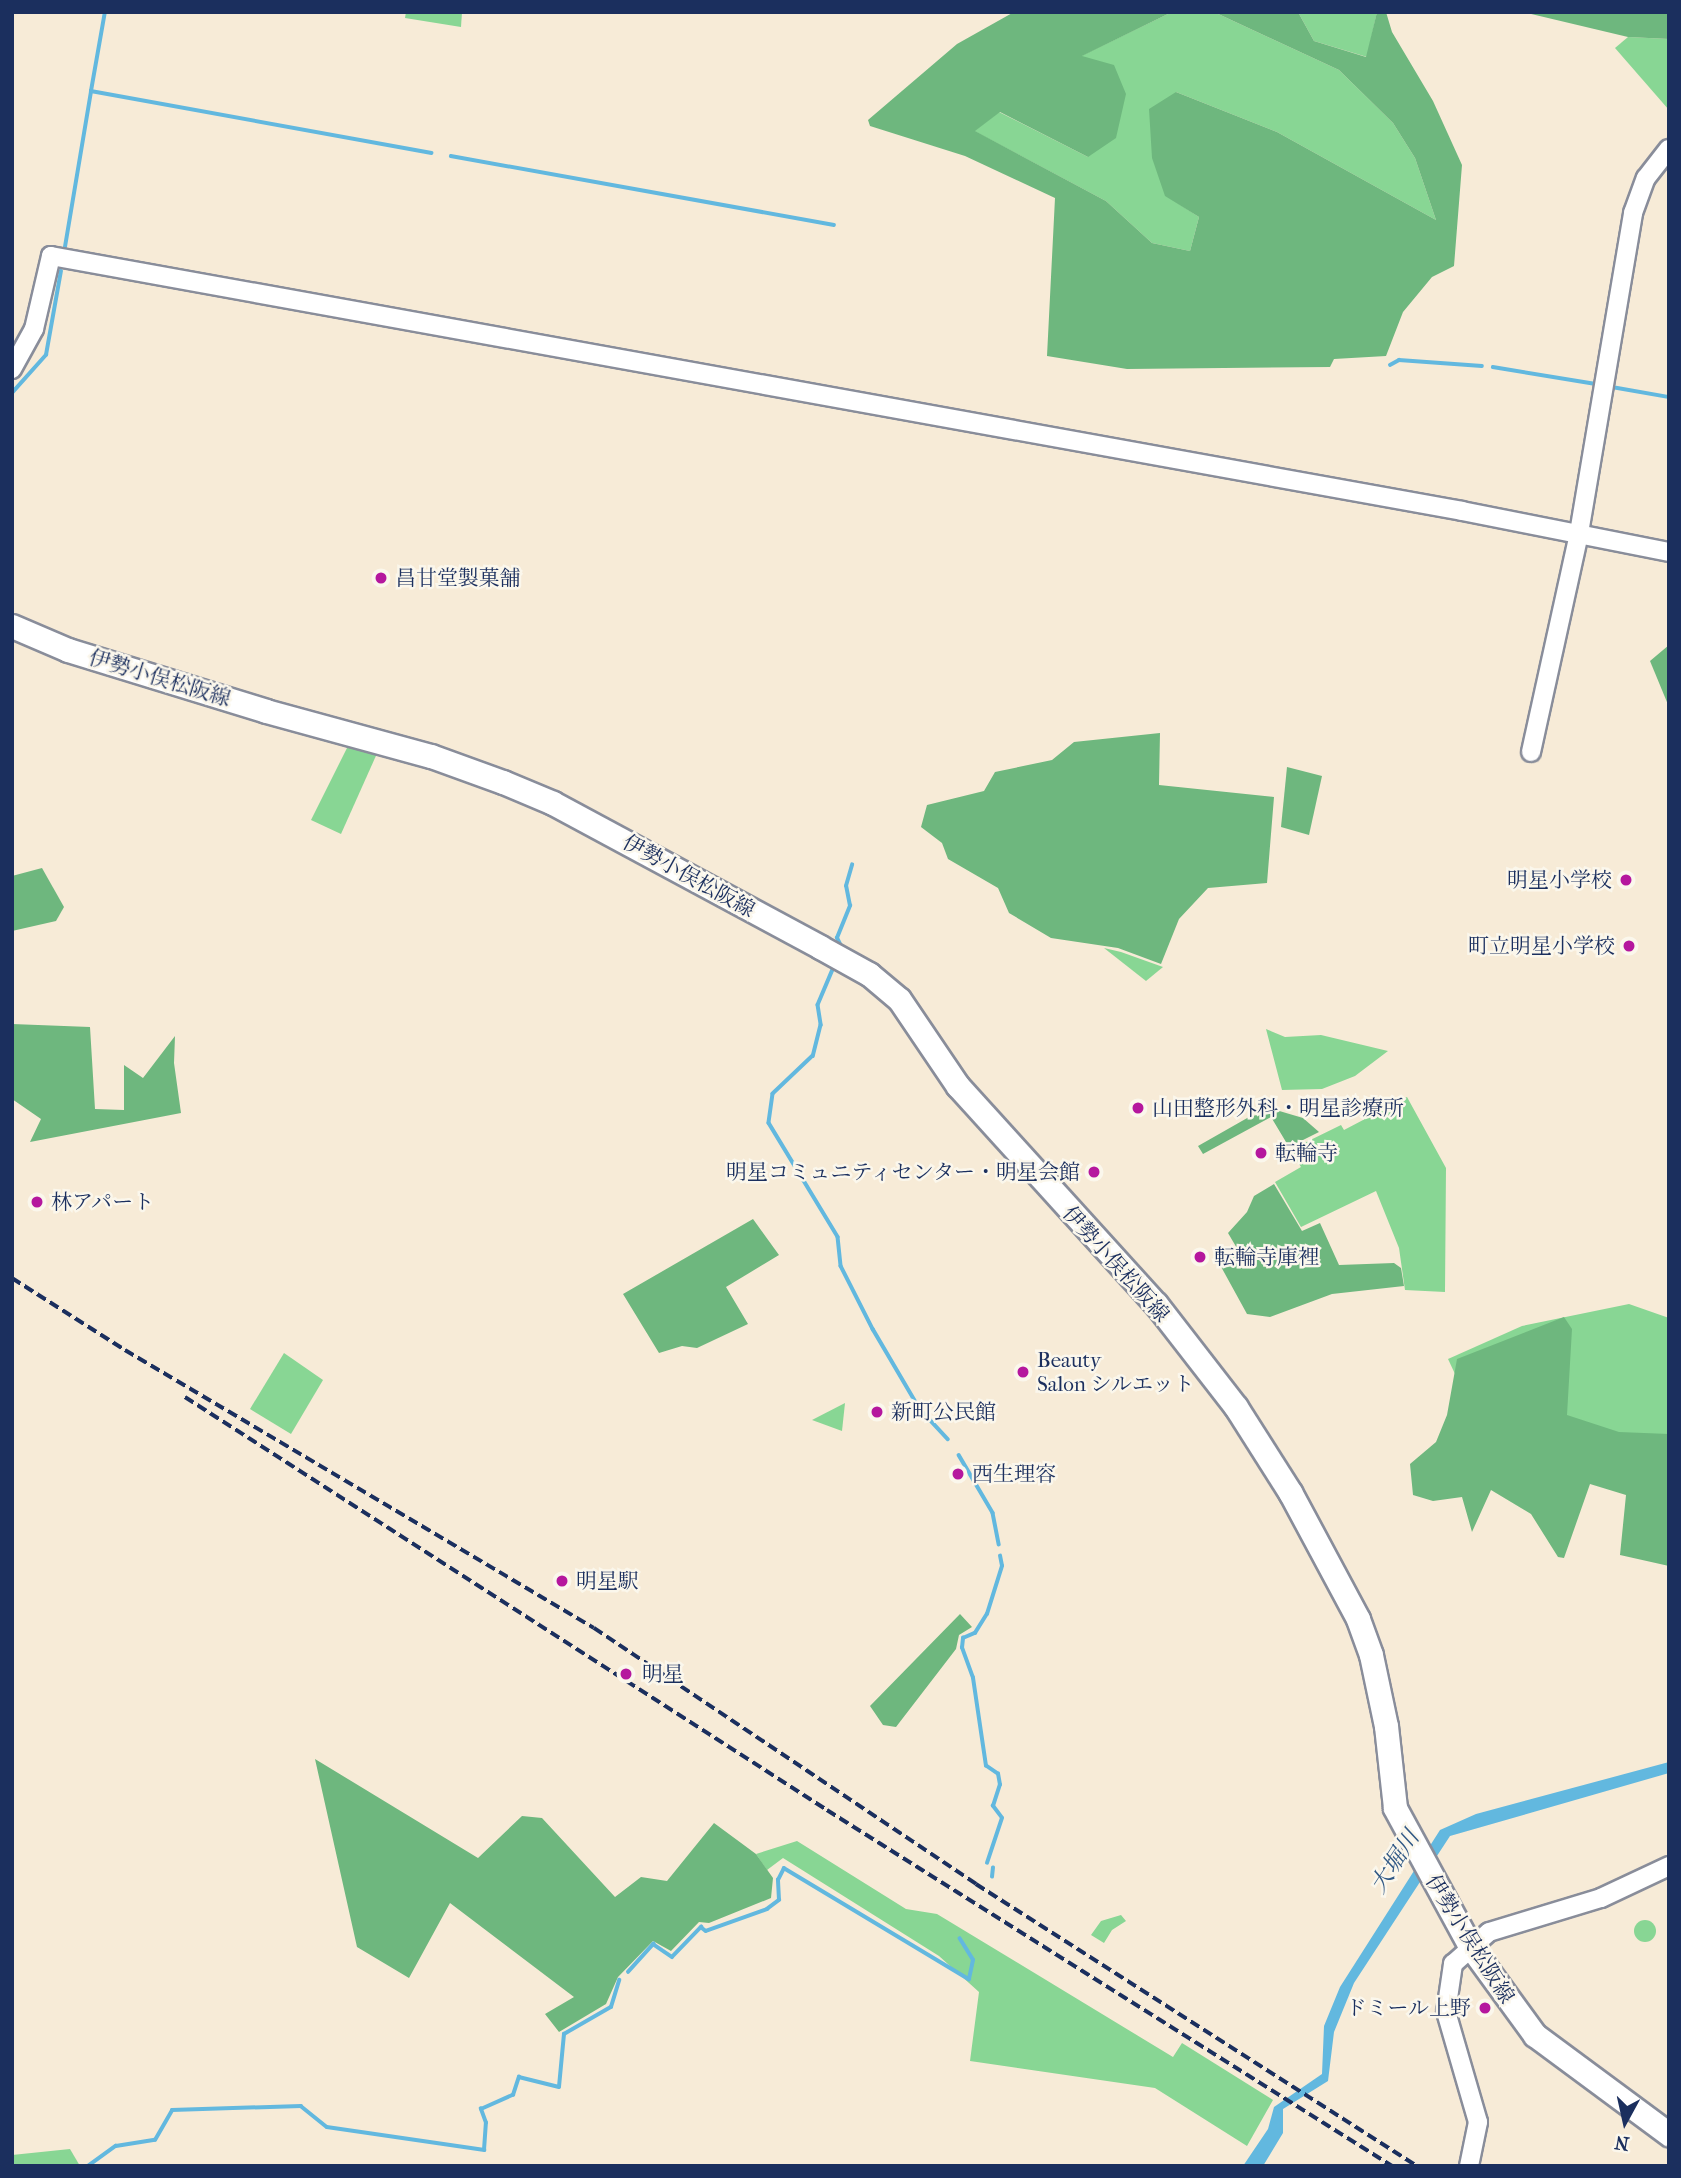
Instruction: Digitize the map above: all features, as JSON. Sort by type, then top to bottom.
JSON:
[{"type":"main road","name":"伊勢小俣松阪線","points":[[12,626],[68,650],[266,711],[431,756],[503,782],[673,867],[869,974],[908,1007],[942,1065],[1003,1139],[1156,1304],[1264,1449],[1358,1619],[1379,1685],[1395,1808],[1470,1946],[1535,2035],[1669,2134]]},
{"type":"street","points":[[1531,752],[1579,533],[1633,213],[1646,178],[1669,149]]},
{"type":"street","points":[[12,369],[34,328],[51,256],[1579,533],[1669,552]]},
{"type":"street","points":[[1469,2166],[1477,2139],[1476,2108],[1445,1999],[1452,1967],[1470,1946],[1489,1932],[1601,1898],[1669,1866]]},
{"type":"green space","points":[[406,12],[462,12],[461,27],[405,18]]},
{"type":"green space","points":[[1014,12],[1172,12],[1082,56],[1114,65],[1126,94],[1116,138],[1088,157],[1000,112],[975,131],[1106,201],[1152,243],[1190,251],[1199,217],[1165,196],[1152,158],[1149,109],[1176,92],[1277,132],[1436,220],[1415,158],[1393,123],[1339,70],[1214,12],[1298,12],[1314,41],[1366,57],[1377,12],[1386,12],[1392,32],[1433,101],[1462,165],[1454,266],[1432,277],[1403,312],[1386,356],[1334,359],[1330,367],[1127,369],[1047,356],[1055,198],[965,156],[870,126],[868,120],[957,44]]},
{"type":"green space","points":[[1172,12],[1214,12],[1339,70],[1393,123],[1415,158],[1436,220],[1277,132],[1176,92],[1165,195],[1199,217],[1190,251],[1152,243],[1106,201],[974,131],[999,112],[1088,157],[1081,56]]},
{"type":"green space","points":[[1298,12],[1377,12],[1367,57],[1314,41]]},
{"type":"green space","points":[[1669,12],[1669,39],[1628,37],[1527,13]]},
{"type":"green space","points":[[1628,37],[1669,39],[1669,110],[1615,48]]},
{"type":"green space","points":[[1669,645],[1669,707],[1650,661]]},
{"type":"green space","points":[[1160,733],[1159,785],[1274,797],[1267,883],[1208,888],[1179,919],[1161,964],[1118,948],[1051,938],[1009,913],[998,888],[948,859],[942,843],[921,827],[927,805],[984,791],[995,772],[1052,760],[1074,742]]},
{"type":"green space","points":[[351,740],[379,749],[341,834],[311,820]]},
{"type":"green space","points":[[1287,767],[1322,776],[1309,835],[1281,827]]},
{"type":"green space","points":[[42,868],[64,907],[56,921],[12,931],[12,876]]},
{"type":"green space","points":[[1104,948],[1121,952],[1163,967],[1146,981]]},
{"type":"green space","points":[[12,1024],[90,1027],[95,1109],[124,1110],[124,1065],[143,1078],[175,1036],[174,1063],[181,1113],[30,1142],[41,1119],[12,1099]]},
{"type":"green space","points":[[1266,1029],[1285,1037],[1321,1035],[1388,1051],[1355,1076],[1322,1089],[1282,1090]]},
{"type":"green space","points":[[1407,1097],[1446,1168],[1445,1292],[1405,1290],[1399,1248],[1376,1191],[1301,1227],[1275,1182],[1301,1167],[1290,1150],[1341,1125],[1344,1130]]},
{"type":"green space","points":[[1276,1110],[1303,1118],[1319,1132],[1289,1147],[1271,1117],[1203,1154],[1198,1146],[1249,1117]]},
{"type":"green space","points":[[1274,1184],[1302,1231],[1320,1223],[1339,1265],[1394,1263],[1401,1268],[1404,1286],[1332,1294],[1270,1317],[1247,1314],[1219,1263],[1238,1250],[1228,1233],[1247,1212],[1254,1196]]},
{"type":"green space","points":[[753,1219],[779,1255],[726,1287],[748,1324],[697,1348],[682,1346],[659,1353],[623,1294]]},
{"type":"green space","points":[[1629,1304],[1669,1318],[1669,1459],[1456,1376],[1448,1359],[1522,1326]]},
{"type":"green space","points":[[1564,1317],[1572,1329],[1567,1415],[1619,1432],[1669,1434],[1669,1566],[1620,1555],[1626,1495],[1590,1484],[1564,1558],[1558,1557],[1531,1514],[1491,1490],[1472,1532],[1462,1497],[1433,1501],[1413,1495],[1410,1464],[1436,1442],[1447,1415],[1457,1359]]},
{"type":"green space","points":[[284,1353],[323,1380],[291,1434],[250,1409]]},
{"type":"green space","points":[[845,1403],[842,1431],[812,1420]]},
{"type":"green space","points":[[960,1614],[972,1627],[959,1635],[956,1649],[896,1727],[883,1725],[870,1706]]},
{"type":"green space","points":[[315,1759],[478,1858],[522,1816],[542,1818],[615,1897],[641,1877],[667,1881],[714,1823],[756,1854],[773,1878],[771,1898],[709,1923],[699,1922],[671,1951],[653,1941],[618,1977],[606,2004],[559,2032],[545,2014],[574,1997],[450,1903],[409,1978],[357,1947]]},
{"type":"green space","points":[[797,1841],[906,1909],[937,1914],[1173,2057],[1182,2043],[1273,2100],[1247,2146],[1155,2088],[970,2061],[979,1992],[939,1956],[783,1858],[767,1870],[756,1854]]},
{"type":"green space","points":[[1121,1915],[1126,1921],[1112,1930],[1104,1943],[1091,1935],[1101,1921]]},
{"type":"green space","points":[[1645,1920],[1653,1923],[1656,1931],[1653,1939],[1645,1942],[1637,1939],[1634,1931],[1637,1923]]},
{"type":"green space","points":[[70,2149],[80,2166],[12,2166],[12,2155]]},
{"type":"water","points":[[1669,1762],[1669,1773],[1450,1836],[1354,1983],[1334,2032],[1328,2081],[1283,2109],[1283,2133],[1263,2166],[1243,2166],[1268,2129],[1274,2107],[1322,2074],[1324,2026],[1340,1987],[1440,1830],[1476,1814]]},
{"type":"waterway","points":[[91,91],[105,12]]},
{"type":"waterway","points":[[65,247],[91,91],[431,153]]},
{"type":"waterway","points":[[451,156],[834,225]]},
{"type":"waterway","points":[[12,393],[46,355],[61,271]]},
{"type":"waterway","points":[[1390,365],[1399,360],[1482,366]]},
{"type":"waterway","points":[[1493,367],[1596,384]]},
{"type":"waterway","points":[[1612,387],[1669,397]]},
{"type":"waterway","points":[[842,948],[837,938],[850,906],[846,886],[852,865]]},
{"type":"waterway","points":[[835,965],[818,1005],[821,1025],[813,1056],[773,1094],[769,1123],[838,1237],[841,1266],[873,1329],[920,1409],[948,1439]]},
{"type":"waterway","points":[[959,1455],[993,1513],[999,1544]]},
{"type":"waterway","points":[[987,1863],[1002,1818],[993,1806],[1000,1785],[998,1774],[986,1766],[973,1678],[962,1648],[963,1638],[975,1633],[987,1614],[1002,1566],[1000,1556]]},
{"type":"waterway","points":[[628,1972],[653,1944],[672,1957],[701,1927],[706,1931],[767,1909],[779,1900],[778,1880],[784,1868],[969,1979],[973,1960],[960,1939]]},
{"type":"waterway","points":[[992,1877],[993,1868]]},
{"type":"waterway","points":[[88,2166],[116,2146],[155,2140],[172,2110],[301,2106],[327,2127],[484,2150],[486,2123],[481,2109],[513,2095],[519,2077],[559,2087],[564,2034],[611,2007],[619,1980]]},
{"type":"railway","points":[[12,1278],[125,1350],[594,1628],[976,1884],[1417,2166]]},
{"type":"railway","points":[[185,1397],[827,1810],[1392,2166]]},
{"type":"place","name":"昌甘堂製菓舗","points":[[381,578]]},
{"type":"place","name":"明星小学校","points":[[1626,880]]},
{"type":"place","name":"町立明星小学校","points":[[1629,946]]},
{"type":"place","name":"山田整形外科・明星診療所","points":[[1138,1108]]},
{"type":"place","name":"転輪寺","points":[[1261,1153]]},
{"type":"place","name":"明星コミュニティセンター・明星会館","points":[[1094,1172]]},
{"type":"place","name":"林アパート","points":[[37,1202]]},
{"type":"place","name":"転輪寺庫裡","points":[[1200,1257]]},
{"type":"place","name":"Beauty Salon シルエット","points":[[1023,1372]]},
{"type":"place","name":"新町公民館","points":[[877,1412]]},
{"type":"place","name":"西生理容","points":[[958,1474]]},
{"type":"place","name":"明星駅","points":[[562,1581]]},
{"type":"place","name":"明星","points":[[626,1674]]},
{"type":"place","name":"ドミール上野","points":[[1485,2008]]},
{"type":"water label","name":"大堀川","points":[[1395,1862]]}]
